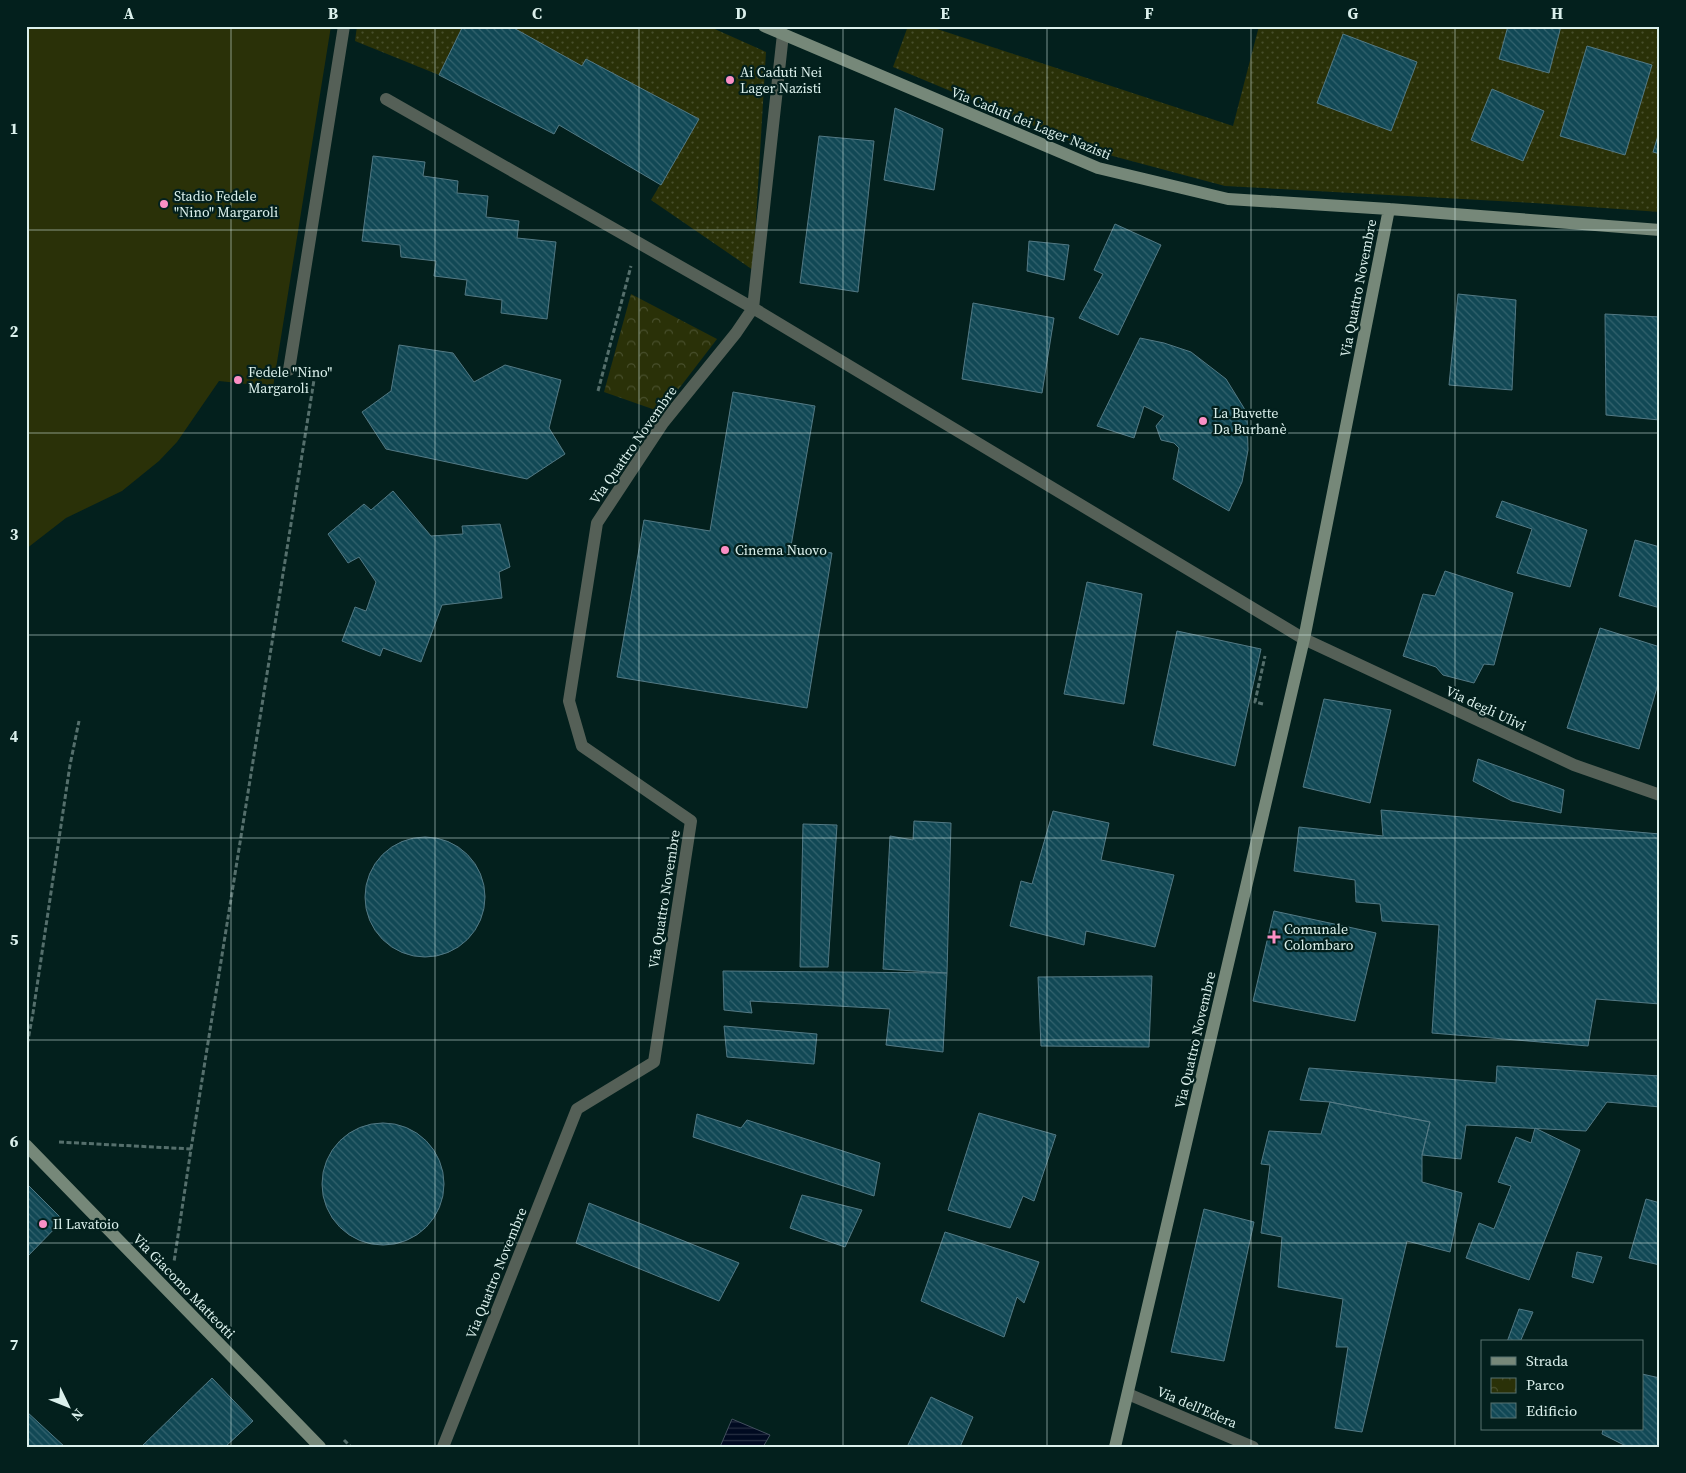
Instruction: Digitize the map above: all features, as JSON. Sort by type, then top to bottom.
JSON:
[{"type":"street","points":[[289,370],[344,26]]},
{"type":"street","name":"Via Caduti dei Lager Nazisti","points":[[764,26],[1098,168],[1228,199],[1389,209]]},
{"type":"street","name":"Via Quattro Novembre","points":[[443,1447],[577,1109],[654,1062],[691,821],[582,746],[569,701],[597,523],[663,423],[736,333],[753,308],[783,34]]},
{"type":"street","points":[[386,99],[753,308],[1304,639]]},
{"type":"street","name":"Via Quattro Novembre","points":[[1115,1447],[1304,639],[1389,209],[1660,230]]},
{"type":"street","name":"Via degli Ulivi","points":[[1304,639],[1574,765],[1660,795]]},
{"type":"street","name":"Via Giacomo Matteotti","points":[[26,1145],[320,1447]]},
{"type":"street","name":"Via dell'Edera","points":[[1128,1394],[1253,1447]]},
{"type":"path","points":[[598,391],[637,242]]},
{"type":"path","points":[[174,1264],[314,379]]},
{"type":"path","points":[[26,1052],[70,765],[79,721]]},
{"type":"path","points":[[51,1141],[191,1149]]},
{"type":"green space","name":"Stadio Fedele \"Nino\" Margaroli","points":[[26,26],[331,26],[273,387],[219,381],[177,442],[159,461],[122,491],[66,518],[26,549]]},
{"type":"green space","points":[[357,26],[463,26],[439,75],[355,41]]},
{"type":"green space","points":[[510,26],[708,26],[766,52],[753,270],[651,200],[699,119],[587,60],[582,66]]},
{"type":"green space","points":[[908,26],[928,26],[1233,126],[1259,26],[1660,26],[1660,212],[1225,186],[1094,151],[893,67]]},
{"type":"green space","points":[[631,294],[717,339],[661,412],[604,392]]},
{"type":"water","points":[[732,1419],[770,1435],[763,1447],[720,1447]]},
{"type":"building","points":[[463,26],[510,26],[582,66],[586,59],[699,119],[661,185],[559,125],[554,134],[439,75]]},
{"type":"building","points":[[1508,26],[1561,26],[1549,73],[1499,59]]},
{"type":"building","points":[[1343,34],[1417,62],[1391,131],[1317,103]]},
{"type":"building","points":[[1587,46],[1652,65],[1625,155],[1560,136]]},
{"type":"building","points":[[1492,89],[1544,111],[1523,161],[1471,140]]},
{"type":"building","points":[[895,108],[943,129],[934,190],[884,180]]},
{"type":"building","points":[[1660,129],[1660,154],[1653,152]]},
{"type":"building","points":[[819,136],[874,141],[858,292],[800,283]]},
{"type":"building","points":[[373,156],[425,162],[423,176],[458,181],[457,193],[488,196],[486,217],[519,221],[517,238],[556,242],[547,319],[501,313],[502,300],[465,295],[467,280],[434,276],[436,261],[401,257],[400,245],[362,241]]},
{"type":"building","points":[[1115,224],[1161,245],[1118,335],[1079,318],[1103,274],[1094,270]]},
{"type":"building","points":[[1029,241],[1069,245],[1064,280],[1027,271]]},
{"type":"building","points":[[1458,294],[1516,300],[1512,390],[1449,385]]},
{"type":"building","points":[[973,303],[1054,318],[1042,393],[962,379]]},
{"type":"building","points":[[1605,314],[1660,317],[1660,420],[1606,415]]},
{"type":"building","name":"La Buvette Da Burbanè","points":[[1140,338],[1164,343],[1191,352],[1226,379],[1247,413],[1248,450],[1242,482],[1229,511],[1173,479],[1179,448],[1174,443],[1161,440],[1156,426],[1164,416],[1144,406],[1134,438],[1097,426]]},
{"type":"building","points":[[399,345],[453,353],[474,382],[505,365],[561,380],[549,428],[565,454],[527,479],[386,449],[362,412],[391,391]]},
{"type":"building","name":"Cinema Nuovo","points":[[733,392],[815,406],[791,546],[832,553],[807,708],[617,677],[644,520],[710,531]]},
{"type":"building","points":[[393,491],[431,536],[463,534],[462,526],[500,524],[510,567],[499,572],[502,598],[442,605],[421,662],[383,648],[380,656],[342,641],[355,607],[366,611],[376,582],[359,557],[348,563],[328,534],[364,504],[371,510]]},
{"type":"building","points":[[1502,501],[1587,530],[1570,587],[1517,573],[1532,529],[1496,517]]},
{"type":"building","points":[[1635,540],[1660,547],[1660,608],[1619,596]]},
{"type":"building","points":[[1445,571],[1513,593],[1494,665],[1484,664],[1474,683],[1443,675],[1436,667],[1403,656],[1423,594],[1435,596]]},
{"type":"building","points":[[1087,582],[1142,594],[1124,704],[1064,694]]},
{"type":"building","points":[[1600,628],[1660,647],[1660,677],[1639,749],[1567,728]]},
{"type":"building","points":[[1177,631],[1261,649],[1235,766],[1153,745]]},
{"type":"building","points":[[1324,699],[1391,710],[1370,803],[1303,787]]},
{"type":"building","points":[[1478,759],[1564,790],[1561,813],[1512,801],[1473,781]]},
{"type":"building","points":[[1381,810],[1660,834],[1660,1004],[1596,999],[1588,1046],[1432,1033],[1439,925],[1382,921],[1380,904],[1356,902],[1355,880],[1294,871],[1299,827],[1383,836]]},
{"type":"building","points":[[1053,811],[1109,823],[1101,860],[1174,875],[1155,947],[1086,931],[1084,945],[1010,926],[1021,881],[1032,884]]},
{"type":"building","points":[[914,821],[951,823],[947,973],[883,969],[890,836],[913,840]]},
{"type":"building","points":[[803,824],[837,825],[828,967],[800,967]]},
{"type":"building","points":[[425,837],[437,838],[448,842],[458,847],[467,855],[475,864],[480,874],[484,885],[484,909],[480,920],[475,930],[467,939],[458,947],[448,952],[437,956],[425,957],[413,956],[402,952],[392,947],[383,939],[375,930],[370,920],[366,909],[365,897],[366,885],[370,874],[375,864],[383,855],[392,847],[402,842],[413,838]]},
{"type":"building","points":[[1274,911],[1376,933],[1355,1021],[1253,1001]]},
{"type":"building","points":[[723,971],[947,973],[943,1052],[886,1045],[890,1009],[750,1001],[752,1013],[724,1010]]},
{"type":"building","points":[[1152,976],[1149,1047],[1041,1046],[1038,977]]},
{"type":"building","points":[[724,1026],[817,1034],[814,1064],[727,1057]]},
{"type":"building","points":[[1497,1066],[1660,1076],[1660,1107],[1607,1102],[1586,1131],[1466,1125],[1461,1159],[1422,1155],[1430,1122],[1330,1102],[1300,1100],[1309,1068],[1496,1083]]},
{"type":"building","points":[[1330,1102],[1430,1122],[1422,1155],[1422,1182],[1462,1193],[1450,1252],[1407,1241],[1362,1432],[1335,1428],[1348,1347],[1336,1347],[1343,1299],[1278,1287],[1282,1237],[1261,1233],[1270,1165],[1261,1164],[1269,1131],[1321,1134]]},
{"type":"building","points":[[979,1113],[1056,1135],[1034,1201],[1023,1196],[1010,1228],[948,1210]]},
{"type":"building","points":[[697,1114],[741,1128],[747,1120],[880,1163],[874,1196],[693,1137]]},
{"type":"building","points":[[383,1123],[395,1124],[406,1128],[417,1133],[426,1141],[434,1150],[439,1161],[443,1172],[443,1196],[439,1207],[434,1218],[426,1227],[417,1235],[406,1240],[395,1244],[383,1245],[371,1244],[360,1240],[349,1235],[340,1227],[332,1218],[327,1207],[323,1196],[322,1184],[323,1172],[327,1161],[332,1150],[340,1141],[349,1133],[360,1128],[371,1124]]},
{"type":"building","points":[[1535,1128],[1580,1150],[1529,1280],[1466,1258],[1479,1223],[1494,1229],[1511,1186],[1498,1182],[1516,1137],[1531,1143]]},
{"type":"building","points":[[26,1183],[63,1220],[26,1258]]},
{"type":"building","points":[[802,1195],[862,1210],[845,1247],[790,1228]]},
{"type":"building","points":[[1646,1199],[1660,1203],[1660,1265],[1629,1258]]},
{"type":"building","points":[[589,1203],[739,1263],[719,1301],[576,1243]]},
{"type":"building","points":[[1204,1209],[1254,1222],[1224,1361],[1171,1352]]},
{"type":"building","points":[[945,1232],[1039,1262],[1024,1303],[1017,1297],[1004,1337],[921,1301]]},
{"type":"building","points":[[1577,1252],[1602,1257],[1593,1283],[1572,1277]]},
{"type":"building","points":[[1519,1309],[1533,1312],[1521,1340],[1508,1340]]},
{"type":"building","points":[[1644,1374],[1660,1378],[1660,1447],[1628,1447],[1602,1434],[1603,1430],[1644,1430]]},
{"type":"building","points":[[212,1378],[253,1421],[225,1447],[141,1447]]},
{"type":"building","points":[[931,1397],[973,1417],[960,1447],[907,1447]]},
{"type":"building","points":[[26,1411],[65,1447],[26,1447]]},
{"type":"place","name":"Ai Caduti Nei Lager Nazisti","points":[[730,80]]},
{"type":"place","name":"Stadio Fedele \"Nino\" Margaroli","points":[[164,204]]},
{"type":"place","name":"Fedele \"Nino\" Margaroli","points":[[238,380]]},
{"type":"place","name":"La Buvette Da Burbanè","points":[[1203,421]]},
{"type":"place","name":"Cinema Nuovo","points":[[725,550]]},
{"type":"place","name":"Comunale Colombaro","points":[[1274,937]]},
{"type":"place","name":"Il Lavatoio","points":[[43,1224]]}]
